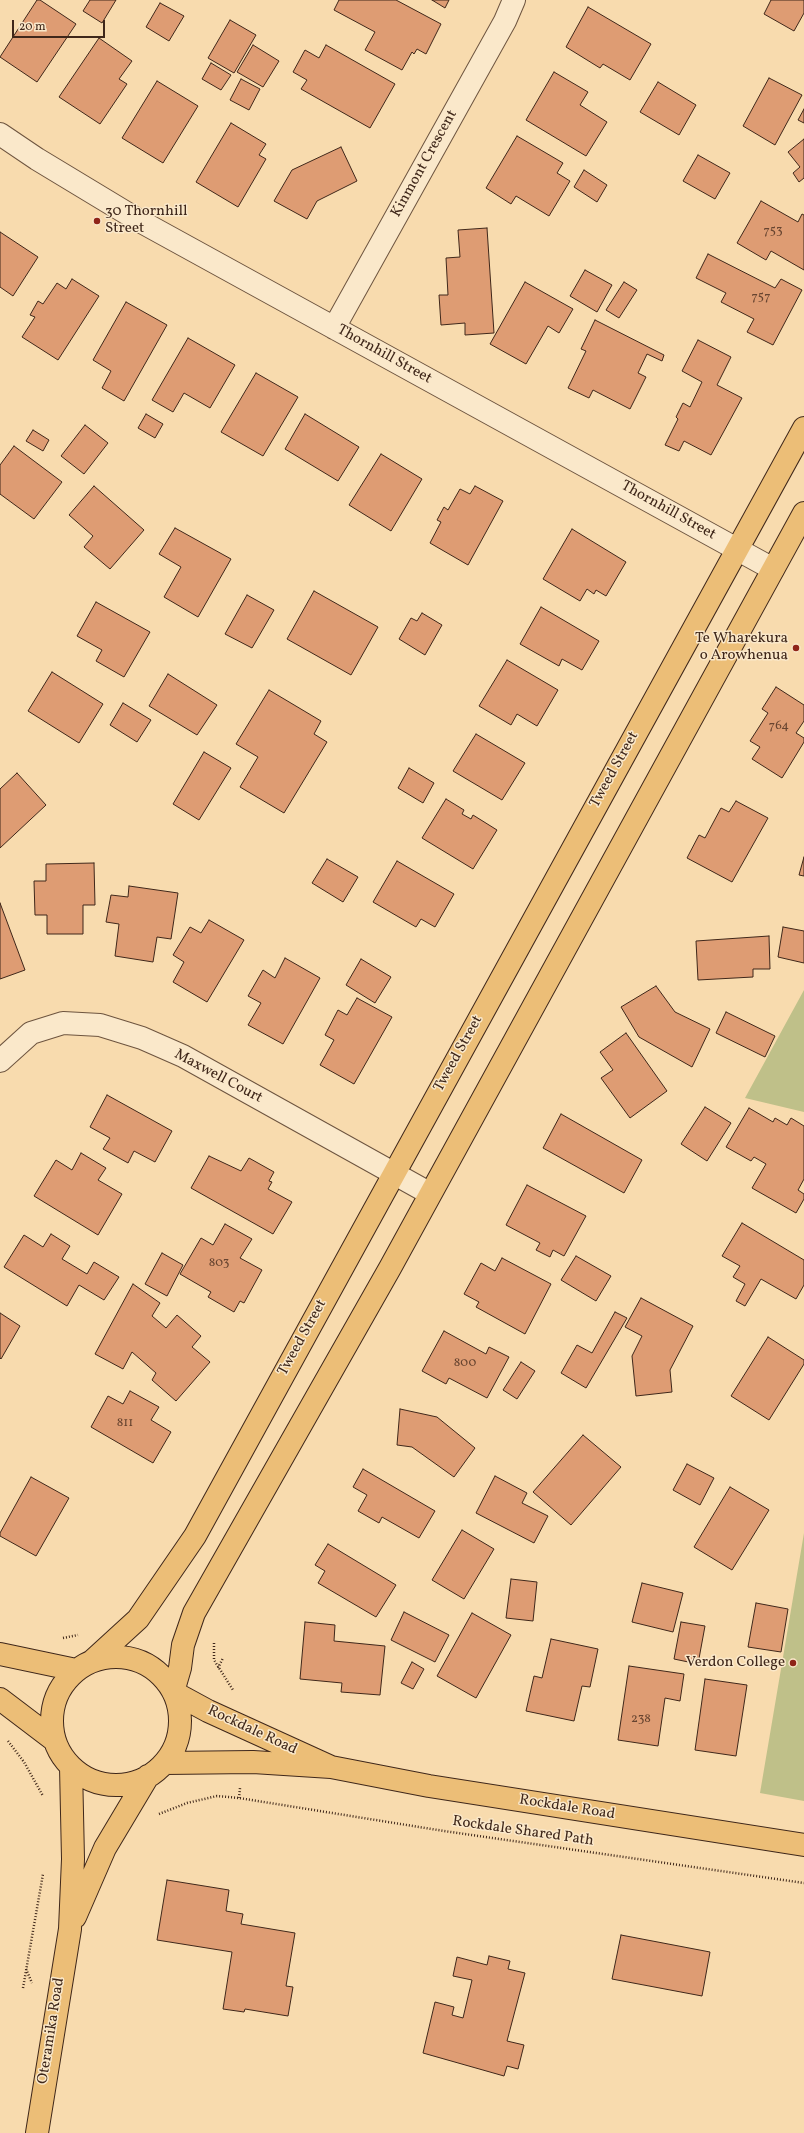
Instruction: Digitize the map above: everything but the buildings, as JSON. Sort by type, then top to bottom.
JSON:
[{"type":"main road","name":"Tweed Street","points":[[84,1666],[138,1619],[196,1536],[393,1173],[804,428]]},
{"type":"main road","points":[[173,1692],[180,1668],[183,1645],[194,1613],[390,1268],[429,1193],[804,513]]},
{"type":"main road","points":[[0,1654],[84,1666]]},
{"type":"main road","points":[[110,1657],[135,1660],[147,1665],[162,1676],[173,1692],[179,1710],[179,1729],[174,1747],[165,1763],[148,1776],[129,1784],[107,1785],[88,1779],[71,1767],[61,1755],[54,1740],[51,1721],[55,1702],[63,1684],[84,1666],[110,1657]]},
{"type":"main road","name":"Rockdale Road","points":[[173,1692],[208,1711],[331,1767]]},
{"type":"main road","points":[[0,1699],[54,1740]]},
{"type":"main road","name":"Rockdale Road","points":[[165,1763],[253,1762],[331,1767],[378,1777],[804,1845]]},
{"type":"main road","name":"Oteramika Road","points":[[36,2133],[70,1929],[73,1859],[71,1767]]},
{"type":"main road","name":"Oteramika Road","points":[[70,1929],[105,1848],[148,1776]]},
{"type":"street","name":"Kinmont Crescent","points":[[334,328],[505,21],[514,0]]},
{"type":"street","name":"Thornhill Street","points":[[0,134],[37,159],[138,220],[773,569]]},
{"type":"street","name":"Maxwell Court","points":[[0,1061],[32,1033],[63,1023],[100,1025],[142,1038],[183,1056],[429,1193]]},
{"type":"path","points":[[57,1638],[77,1636],[82,1633]]},
{"type":"path","points":[[214,1637],[214,1660],[235,1694]]},
{"type":"path","points":[[218,1668],[223,1658]]},
{"type":"path","points":[[5,1738],[24,1762],[43,1797],[44,1804]]},
{"type":"path","name":"Rockdale Shared Path","points":[[158,1814],[187,1803],[217,1796],[239,1798],[444,1831],[804,1883]]},
{"type":"path","points":[[23,1988],[44,1869]]},
{"type":"path","points":[[26,1969],[32,1984]]},
{"type":"green space","points":[[804,990],[804,1112],[745,1098]]},
{"type":"green space","name":"Verdon College","points":[[804,1533],[804,1801],[760,1793]]},
{"type":"place","name":"30 Thornhill Street","points":[[97,221]]},
{"type":"place","name":"Te Wharekura o Arowhenua","points":[[796,648]]},
{"type":"place","name":"Verdon College","points":[[793,1663]]}]
